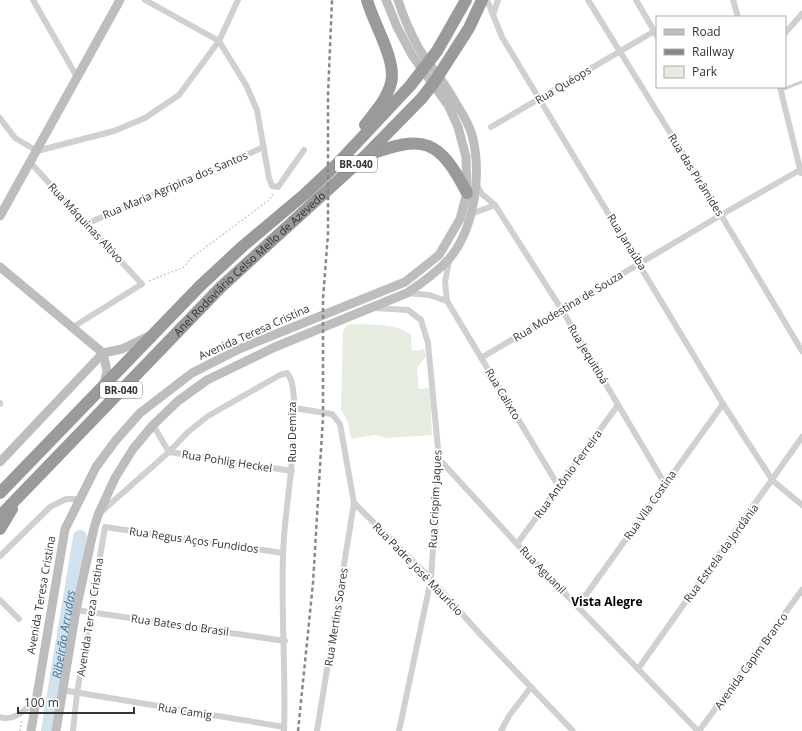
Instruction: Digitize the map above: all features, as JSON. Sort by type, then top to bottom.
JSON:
[{"type":"highway","points":[[336,165],[385,97],[392,81],[390,63],[367,0]]},
{"type":"highway","name":"Anel Rodoviário Celso Mello de Azevedo","points":[[0,516],[221,287],[365,156],[422,98],[469,28],[482,0]]},
{"type":"highway","name":"Anel Rodoviário Celso Mello de Azevedo","points":[[0,493],[149,336],[200,286],[243,246],[305,194],[336,165],[410,86],[436,51],[465,2]]},
{"type":"highway","points":[[365,156],[406,143],[429,145],[442,154],[454,169],[467,193]]},
{"type":"highway","points":[[0,529],[22,494]]},
{"type":"main road","points":[[0,216],[120,0]]},
{"type":"main road","name":"Avenida Teresa Cristina","points":[[30,731],[65,529],[96,467],[116,440],[140,413],[192,373],[239,350],[404,282],[422,270],[439,255],[460,218],[467,193],[466,157],[458,127],[448,105],[412,55],[397,27],[386,0]]},
{"type":"main road","name":"Avenida Teresa Cristina","points":[[56,731],[76,610],[98,515],[115,478],[133,449],[153,425],[178,401],[207,380],[274,347],[407,293],[450,258],[463,235],[471,214],[476,184],[476,156],[472,133],[454,99],[418,48],[404,18],[398,0]]},
{"type":"main road","points":[[0,267],[103,353],[107,371],[104,384]]},
{"type":"main road","points":[[0,462],[103,353],[122,349],[149,336]]},
{"type":"street","points":[[33,0],[77,77]]},
{"type":"street","points":[[145,0],[219,41],[246,85],[257,110],[269,178],[272,186],[278,188],[304,150]]},
{"type":"street","points":[[0,118],[15,138],[37,151],[114,131],[145,118],[179,95],[219,41],[238,0]]},
{"type":"street","name":"Rua Janaúba","points":[[487,0],[502,37],[640,263],[723,404],[773,481],[802,505]]},
{"type":"street","points":[[493,15],[498,0]]},
{"type":"street","name":"Rua das Pirâmides","points":[[588,0],[721,215],[802,351]]},
{"type":"street","points":[[636,0],[655,34]]},
{"type":"street","points":[[733,0],[738,16]]},
{"type":"street","points":[[786,32],[802,14]]},
{"type":"street","name":"Rua Quéops","points":[[491,127],[620,52],[655,34]]},
{"type":"street","points":[[781,89],[801,172]]},
{"type":"street","name":"Rua Maria Agripina dos Santos","points":[[86,224],[264,147]]},
{"type":"street","name":"Rua Máquinas Altivo","points":[[30,162],[142,284]]},
{"type":"street","name":"Rua Modestina de Souza","points":[[481,358],[721,215],[801,172]]},
{"type":"street","name":"Rua Jequitibá","points":[[476,184],[482,194],[495,205],[562,310],[665,484]]},
{"type":"street","points":[[471,214],[495,205]]},
{"type":"street","name":"Rua Calixto","points":[[450,258],[445,282],[447,301],[559,487]]},
{"type":"street","points":[[73,327],[142,284]]},
{"type":"street","points":[[407,293],[429,295],[447,301]]},
{"type":"street","name":"Rua Crispim Jaques","points":[[370,308],[408,310],[421,320],[428,343],[439,459],[431,579],[399,731]]},
{"type":"street","name":"Rua Demiza","points":[[98,515],[169,452],[188,432],[208,416],[280,375],[287,373],[291,377],[294,408],[292,471],[283,553],[282,612],[285,641],[284,729]]},
{"type":"street","name":"Rua Vila Costina","points":[[578,606],[723,404]]},
{"type":"street","name":"Rua Antônio Ferreira","points":[[517,544],[618,405]]},
{"type":"street","points":[[294,408],[332,414],[340,424],[354,503]]},
{"type":"street","name":"Rua Pohlig Heckel","points":[[153,425],[169,452],[292,471]]},
{"type":"street","name":"Rua Estrela da Jordânia","points":[[638,669],[773,481],[802,437]]},
{"type":"street","name":"Rua Aguanil","points":[[439,459],[517,544],[698,731]]},
{"type":"street","points":[[0,556],[50,506],[66,499],[79,499]]},
{"type":"street","name":"Rua Padre José Maurício","points":[[354,503],[431,579],[573,731]]},
{"type":"street","name":"Rua Mertins Soares","points":[[317,731],[354,503]]},
{"type":"street","name":"Rua Regus Aços Fundidos","points":[[105,527],[283,553]]},
{"type":"street","name":"Avenida Tereza Cristina","points":[[72,731],[90,612],[105,527]]},
{"type":"street","name":"Avenida Capim Branco","points":[[698,731],[802,590]]},
{"type":"street","points":[[0,600],[19,619]]},
{"type":"street","name":"Rua Bates do Brasil","points":[[76,610],[285,641]]},
{"type":"street","points":[[500,731],[509,716],[531,687]]},
{"type":"street","name":"Rua Camig","points":[[62,690],[284,729]]},
{"type":"street","points":[[0,717],[6,719],[11,718],[24,711],[34,702]]},
{"type":"lane","points":[[786,87],[802,82]]},
{"type":"path","points":[[142,284],[184,267],[191,258],[268,201],[278,188]]},
{"type":"green space","points":[[350,324],[382,325],[398,328],[411,335],[412,351],[424,349],[426,356],[417,368],[419,389],[430,388],[432,435],[387,438],[375,435],[351,439],[348,422],[341,409],[343,331],[346,326]]},
{"type":"waterway","name":"Ribeirão Arrudas","points":[[48,731],[80,537]]},
{"type":"railway","points":[[298,731],[313,583],[323,417],[323,299],[328,234],[328,95],[332,0]]},
{"type":"district","name":"Vista Alegre","points":[[607,602]]}]
